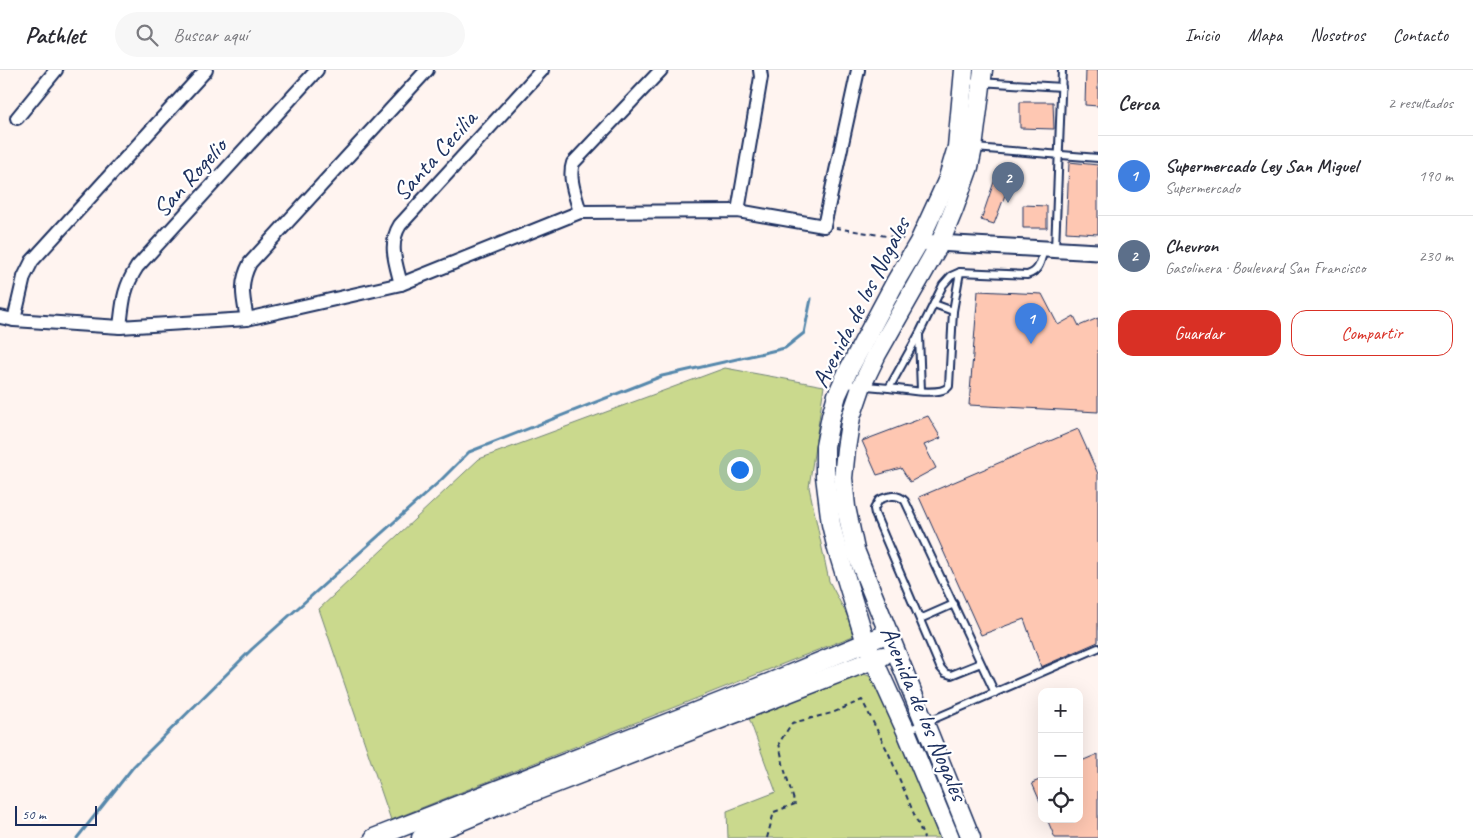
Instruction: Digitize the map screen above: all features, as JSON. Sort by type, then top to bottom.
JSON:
[{"type":"main road","name":"Avenida de los Nogales","points":[[964,76],[965,148],[969,167],[940,243],[877,354],[862,385],[851,417],[843,478],[846,506],[855,550],[971,838]]},
{"type":"main road","name":"Avenida de los Nogales","points":[[950,838],[906,731],[866,642],[831,524],[825,476],[825,446],[831,416],[855,354],[919,242],[947,181],[965,148],[982,76]]},
{"type":"main road","points":[[421,838],[763,695],[866,642],[889,633]]},
{"type":"main road","points":[[374,838],[402,833],[763,695],[896,651]]},
{"type":"street","points":[[16,118],[56,70]]},
{"type":"street","points":[[14,320],[24,277],[32,261],[206,70]]},
{"type":"street","name":"San Rogelio","points":[[120,327],[124,292],[129,279],[137,267],[317,70]]},
{"type":"street","points":[[246,319],[242,290],[243,278],[250,263],[427,70]]},
{"type":"street","name":"Santa Cecilia","points":[[401,284],[393,246],[396,232],[542,70]]},
{"type":"street","points":[[580,212],[572,178],[571,169],[573,163],[661,70]]},
{"type":"street","points":[[738,211],[760,90],[760,70]]},
{"type":"street","points":[[0,317],[14,320],[120,327],[246,319],[401,284],[580,212],[738,211],[824,226],[858,70]]},
{"type":"street","points":[[919,242],[1098,252]]},
{"type":"lane","points":[[889,388],[943,285],[951,276],[960,272],[1031,274],[1038,268],[1050,250],[1059,155],[1062,70]]},
{"type":"lane","points":[[964,76],[982,76],[1062,87]]},
{"type":"lane","points":[[965,148],[1098,158]]},
{"type":"lane","points":[[842,384],[941,392],[947,389],[949,386],[953,311],[960,272]]},
{"type":"lane","points":[[934,304],[953,311]]},
{"type":"lane","points":[[919,334],[921,391]]},
{"type":"lane","points":[[981,663],[951,675],[945,673],[940,667],[875,514],[874,509],[879,500],[895,496],[905,501],[954,604],[995,693]]},
{"type":"lane","points":[[920,619],[954,604]]},
{"type":"lane","points":[[906,731],[1098,648]]},
{"type":"path","points":[[824,226],[919,242]]},
{"type":"path","points":[[767,838],[774,812],[795,804],[784,768],[779,743],[792,723],[832,713],[862,700],[889,754],[924,838]]},
{"type":"green space","points":[[725,368],[824,386],[809,487],[829,581],[848,617],[853,636],[391,820],[319,609],[479,459]]},
{"type":"green space","points":[[861,673],[872,677],[886,703],[941,838],[728,838],[727,811],[776,792],[749,718]]},
{"type":"building","points":[[1086,70],[1098,70],[1098,106],[1085,105]]},
{"type":"building","points":[[1020,102],[1053,102],[1054,129],[1020,128]]},
{"type":"building","points":[[1069,162],[1098,165],[1098,234],[1066,232]]},
{"type":"building","points":[[998,170],[1013,174],[994,224],[981,220]]},
{"type":"building","points":[[1023,205],[1047,206],[1047,228],[1023,228]]},
{"type":"building","points":[[978,291],[1042,294],[1058,325],[1074,316],[1079,326],[1098,318],[1098,412],[969,405]]},
{"type":"building","points":[[928,416],[941,438],[924,445],[936,468],[910,482],[901,468],[877,475],[862,441]]},
{"type":"building","points":[[1078,429],[1098,474],[1098,642],[1041,667],[1024,619],[981,635],[919,497]]},
{"type":"building","points":[[1098,754],[1098,838],[1055,838],[1049,823],[1083,823],[1083,760]]},
{"type":"building","points":[[1038,781],[1038,797],[1032,783]]},
{"type":"waterway","points":[[77,838],[134,766],[252,649],[440,481],[469,452],[662,376],[785,348],[804,333],[811,299]]},
{"type":"place","name":"Chevron","points":[[1008,203]]},
{"type":"place","name":"Supermercado Ley San Miguel","points":[[1031,344]]}]
